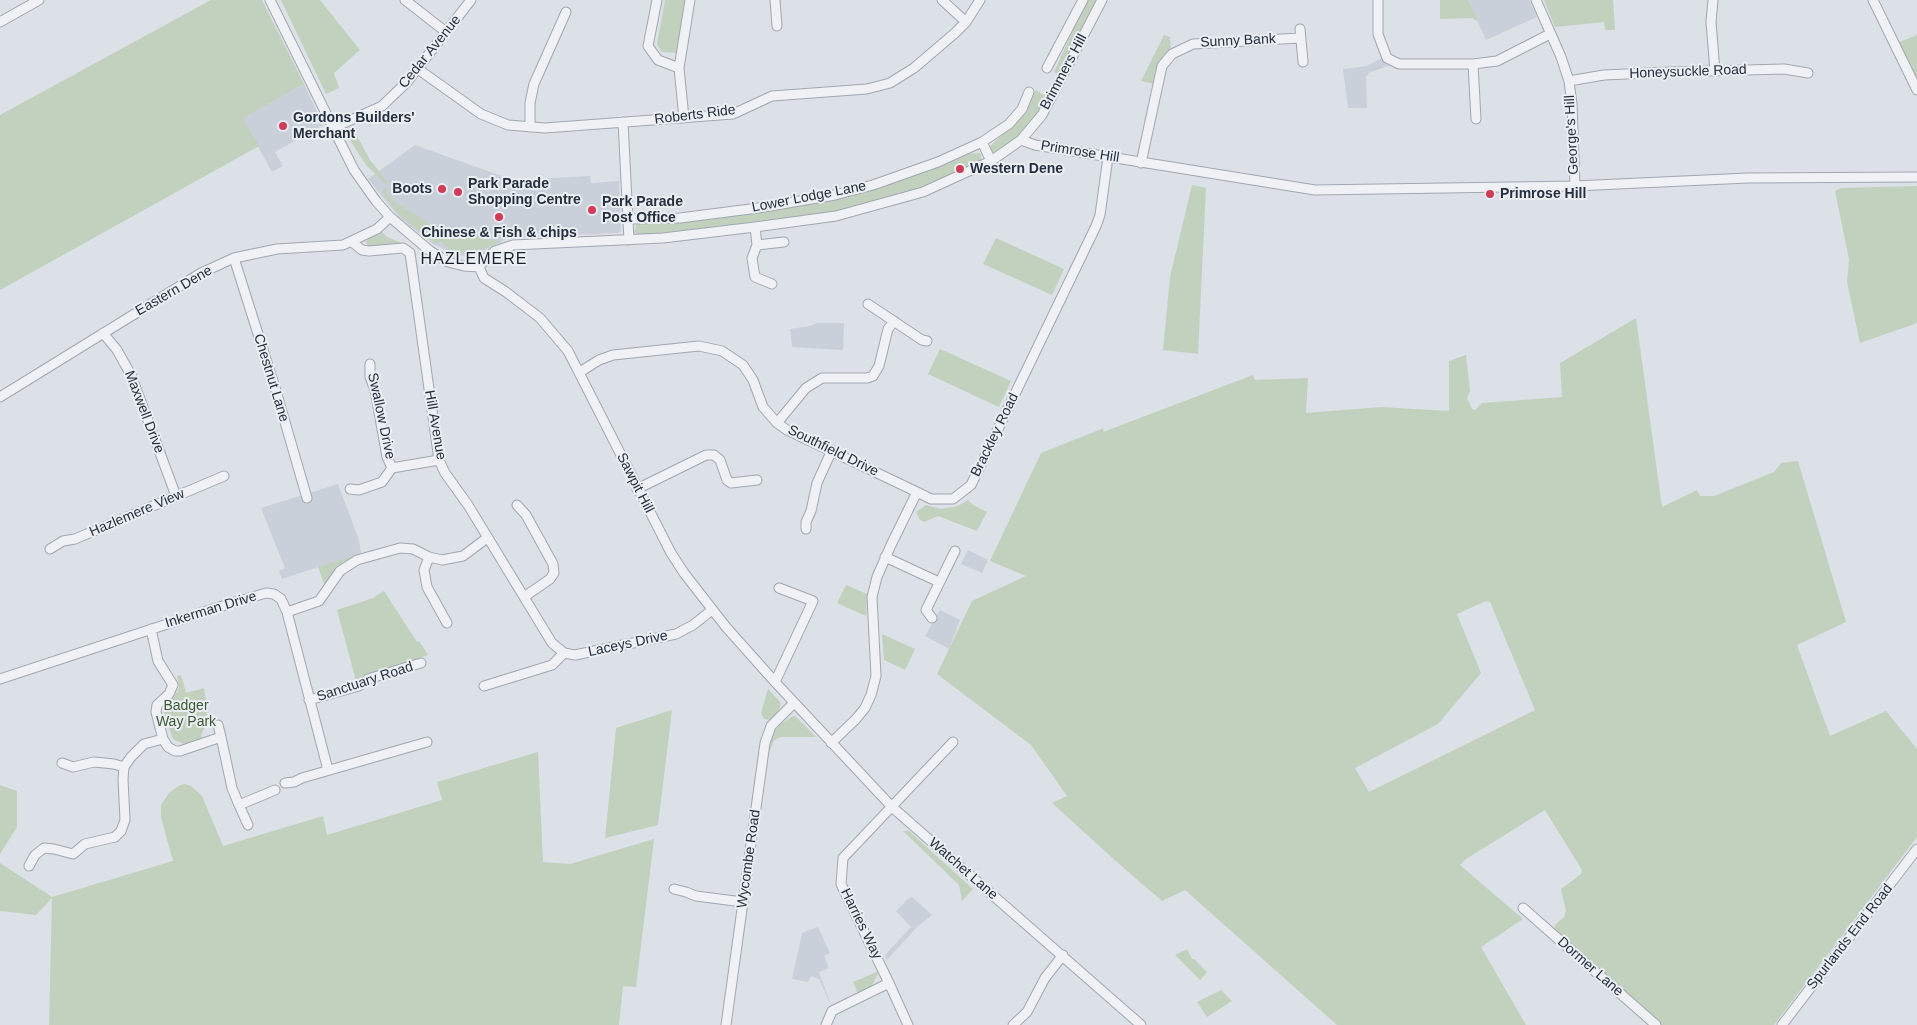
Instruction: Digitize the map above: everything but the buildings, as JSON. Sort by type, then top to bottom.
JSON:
[{"type":"street","points":[[0,22],[39,0]]},
{"type":"street","points":[[270,0],[354,170],[390,217],[430,251],[448,262],[464,266],[479,267],[495,251],[514,245],[663,238],[836,216],[923,192],[991,161],[1021,140]]},
{"type":"street","points":[[405,0],[446,32]]},
{"type":"street","name":"Cedar Avenue","points":[[333,128],[382,106],[418,69],[471,0]]},
{"type":"street","points":[[657,0],[648,46],[658,60],[679,68]]},
{"type":"street","points":[[684,118],[679,68],[690,0]]},
{"type":"street","points":[[775,0],[777,26]]},
{"type":"street","points":[[942,0],[966,22]]},
{"type":"street","name":"Roberts Ride","points":[[418,69],[481,114],[508,124],[545,128],[733,114],[772,96],[867,89],[890,83],[914,68],[955,33],[966,22],[980,0]]},
{"type":"street","points":[[1047,68],[1084,0]]},
{"type":"street","name":"Brimmers Hill","points":[[1021,140],[1042,115],[1102,0]]},
{"type":"street","points":[[1378,0],[1378,34],[1387,58],[1399,64],[1473,64],[1498,60],[1550,34]]},
{"type":"street","name":"George's Hill","points":[[1536,0],[1561,57],[1568,81],[1572,104],[1575,186]]},
{"type":"street","points":[[1713,0],[1712,22],[1715,71]]},
{"type":"street","points":[[1873,0],[1917,90]]},
{"type":"street","points":[[530,127],[530,103],[534,84],[566,12]]},
{"type":"street","name":"Sunny Bank","points":[[1141,163],[1162,66],[1172,54],[1193,44],[1300,34],[1303,62]]},
{"type":"street","points":[[1473,64],[1476,119]]},
{"type":"street","name":"Honeysuckle Road","points":[[1568,81],[1604,75],[1715,71],[1784,69],[1808,73]]},
{"type":"street","name":"Lower Lodge Lane","points":[[628,219],[680,218],[758,208],[835,195],[873,185],[938,162],[982,142],[1009,124],[1022,109],[1030,92]]},
{"type":"street","points":[[623,122],[629,240]]},
{"type":"street","name":"Primrose Hill","points":[[1021,140],[1035,145],[1141,163],[1316,190],[1575,186],[1748,178],[1917,177]]},
{"type":"street","points":[[982,142],[991,161]]},
{"type":"street","name":"Brackley Road","points":[[917,492],[931,499],[953,499],[971,485],[1098,220],[1108,157]]},
{"type":"street","name":"Eastern Dene","points":[[0,397],[201,273],[234,258],[277,248],[332,246],[352,242],[377,229],[390,217]]},
{"type":"street","points":[[755,227],[757,245],[752,258],[755,277],[772,284]]},
{"type":"street","name":"Hill Avenue","points":[[352,242],[362,250],[403,248],[410,254],[439,460],[552,643],[564,653]]},
{"type":"street","points":[[757,245],[784,242]]},
{"type":"street","name":"Chestnut Lane","points":[[234,258],[307,498]]},
{"type":"street","name":"Sawpit Hill","points":[[479,267],[484,278],[540,318],[568,351],[671,553],[712,610],[794,702]]},
{"type":"street","points":[[868,304],[922,340],[927,341]]},
{"type":"street","points":[[777,423],[806,388],[822,378],[867,378],[873,376],[879,366],[888,329],[894,321]]},
{"type":"street","name":"Maxwell Drive","points":[[103,333],[117,350],[131,375],[176,496]]},
{"type":"street","name":"Southfield Drive","points":[[580,372],[599,360],[613,355],[699,346],[722,351],[742,365],[753,380],[763,406],[777,423],[787,430],[917,492]]},
{"type":"street","name":"Swallow Drive","points":[[370,364],[370,377],[387,457],[392,468]]},
{"type":"street","points":[[806,529],[806,522],[811,511],[817,483],[832,450]]},
{"type":"street","points":[[638,489],[706,455],[714,455],[720,460],[727,480],[731,483],[756,480]]},
{"type":"street","name":"Swallow Drive","points":[[350,489],[359,490],[382,482],[392,468],[439,460]]},
{"type":"street","name":"Hazlemere View","points":[[50,549],[224,476]]},
{"type":"street","points":[[831,743],[860,714],[871,695],[876,676],[872,597],[885,557],[917,492]]},
{"type":"street","points":[[517,505],[526,515],[553,564],[554,573],[550,579],[524,597]]},
{"type":"street","points":[[287,612],[318,601],[340,571],[357,560],[400,548],[413,549],[429,557],[442,560],[463,556],[487,538]]},
{"type":"street","points":[[932,618],[926,610],[955,551]]},
{"type":"street","points":[[429,557],[424,570],[426,587],[447,623]]},
{"type":"street","points":[[885,557],[939,582]]},
{"type":"street","points":[[775,682],[813,601],[779,588]]},
{"type":"street","name":"Inkerman Drive","points":[[0,679],[266,593],[274,594],[281,599],[287,612],[328,770]]},
{"type":"street","name":"Laceys Drive","points":[[564,653],[575,656],[676,634],[693,625],[712,610]]},
{"type":"street","points":[[150,629],[158,661],[172,685],[169,694],[157,705],[156,712],[163,739],[168,747],[175,751],[221,737]]},
{"type":"street","points":[[484,686],[552,665],[564,653]]},
{"type":"street","name":"Sanctuary Road","points":[[309,700],[359,686],[368,679],[421,663]]},
{"type":"street","name":"Watchet Lane","points":[[794,702],[892,807],[1141,1025]]},
{"type":"street","name":"Wycombe Road","points":[[726,1025],[765,743],[771,726],[794,702]]},
{"type":"street","points":[[218,726],[232,788],[248,825]]},
{"type":"street","points":[[29,866],[35,855],[44,848],[72,854],[86,844],[114,837],[122,831],[125,820],[124,767],[130,757],[144,744],[163,739]]},
{"type":"street","points":[[286,783],[386,754],[392,754],[427,742]]},
{"type":"street","name":"Harries Way","points":[[908,1025],[841,884],[843,858],[953,742]]},
{"type":"street","points":[[62,763],[73,767],[94,762],[124,767]]},
{"type":"street","points":[[239,805],[274,790]]},
{"type":"street","name":"Spurlands End Road","points":[[1782,1025],[1917,850]]},
{"type":"street","points":[[674,889],[696,896],[743,902]]},
{"type":"street","name":"Dormer Lane","points":[[1523,908],[1656,1025]]},
{"type":"street","points":[[1013,1025],[1027,1012],[1045,978],[1063,955]]},
{"type":"street","points":[[826,1025],[832,1011],[889,983]]},
{"type":"shaded area","points":[[1468,0],[1529,0],[1537,17],[1486,40]]},
{"type":"shaded area","points":[[1382,58],[1390,65],[1369,73],[1366,77],[1367,108],[1348,108],[1343,69],[1367,66]]},
{"type":"shaded area","points":[[304,84],[323,125],[275,152],[283,166],[272,172],[242,118]]},
{"type":"shaded area","points":[[415,145],[513,180],[590,176],[591,183],[619,181],[621,231],[618,233],[508,238],[477,254],[459,256],[433,244],[400,218],[368,179]]},
{"type":"shaded area","points":[[817,323],[844,323],[843,350],[792,347],[790,329]]},
{"type":"shaded area","points":[[338,484],[359,540],[361,553],[282,579],[279,571],[285,568],[261,508]]},
{"type":"shaded area","points":[[968,550],[988,560],[982,573],[961,564]]},
{"type":"shaded area","points":[[940,610],[960,620],[949,649],[925,636]]},
{"type":"shaded area","points":[[912,897],[932,915],[917,927],[887,960],[885,955],[911,927],[896,911]]},
{"type":"shaded area","points":[[818,927],[830,953],[824,956],[829,968],[819,972],[831,1005],[819,979],[811,976],[808,982],[792,979],[802,933]]},
{"type":"green space","points":[[211,0],[262,0],[304,84],[243,118],[259,146],[0,290],[0,115]]},
{"type":"green space","points":[[281,0],[320,0],[360,50],[334,73],[339,88],[326,94]]},
{"type":"green space","points":[[665,0],[686,0],[678,53],[662,52],[657,44]]},
{"type":"green space","points":[[1087,0],[1099,0],[1057,74],[1054,72]]},
{"type":"green space","points":[[1440,0],[1468,0],[1478,20],[1474,20],[1474,18],[1440,19]]},
{"type":"green space","points":[[1544,0],[1613,0],[1615,30],[1605,30],[1604,22],[1555,27]]},
{"type":"green space","points":[[1164,35],[1170,37],[1171,48],[1164,58],[1154,84],[1141,81]]},
{"type":"green space","points":[[1917,35],[1917,80],[1897,43]]},
{"type":"green space","points":[[1036,90],[1047,97],[1036,116],[1017,137],[999,152],[992,152],[990,146],[1018,121]]},
{"type":"green space","points":[[350,127],[356,134],[370,160],[389,183],[387,185],[366,165],[344,131]]},
{"type":"green space","points":[[967,154],[981,154],[981,161],[947,177],[905,193],[840,212],[695,231],[646,235],[634,233],[639,222],[789,207],[843,197],[917,175]]},
{"type":"green space","points":[[1192,185],[1206,188],[1198,354],[1163,350],[1170,277]]},
{"type":"green space","points":[[1917,186],[1917,323],[1860,343],[1847,282],[1849,259],[1835,191],[1841,188]]},
{"type":"green space","points":[[386,187],[386,193],[396,203],[429,223],[449,231],[485,236],[491,240],[502,242],[473,253],[461,254],[441,242],[434,243],[400,216],[381,192]]},
{"type":"green space","points":[[382,232],[387,237],[407,245],[371,248],[368,246],[366,242],[368,239]]},
{"type":"green space","points":[[996,238],[1064,269],[1052,295],[983,264]]},
{"type":"green space","points":[[1636,318],[1662,507],[1697,490],[1700,496],[1714,496],[1774,472],[1781,463],[1798,461],[1846,622],[1797,645],[1830,736],[1886,711],[1917,749],[1917,837],[1774,1025],[1661,1025],[1555,933],[1555,925],[1564,917],[1566,911],[1561,889],[1581,874],[1582,870],[1545,810],[1466,859],[1460,865],[1523,919],[1481,947],[1526,1025],[1337,1025],[1185,890],[1162,901],[1118,863],[1052,803],[1067,796],[1031,745],[937,674],[972,601],[1026,576],[990,561],[1041,453],[1104,428],[1103,432],[1253,375],[1255,380],[1308,378],[1306,413],[1381,407],[1449,411],[1449,361],[1466,355],[1470,391],[1467,398],[1472,409],[1475,410],[1482,403],[1562,397],[1560,363]],"holes":[[[1486,601],[1490,602],[1535,710],[1369,792],[1355,768],[1438,724],[1481,673],[1457,614]]]},
{"type":"green space","points":[[940,349],[1011,381],[999,407],[928,374]]},
{"type":"green space","points":[[968,500],[973,505],[987,512],[977,531],[938,516],[924,522],[920,520],[916,512],[926,505],[941,509],[958,506]]},
{"type":"green space","points":[[361,553],[342,563],[324,584],[318,567]]},
{"type":"green space","points":[[846,585],[867,594],[866,616],[837,603]]},
{"type":"green space","points":[[384,591],[417,642],[419,641],[428,655],[363,676],[356,681],[337,610],[373,598]]},
{"type":"green space","points":[[882,634],[915,649],[905,670],[884,660]]},
{"type":"green space","name":"Badger Way Park","points":[[181,675],[186,693],[204,688],[207,707],[206,725],[201,735],[202,738],[184,744],[174,740],[172,737],[164,711],[178,691],[177,676]]},
{"type":"green space","points":[[768,689],[781,703],[779,710],[771,720],[764,719],[761,713]]},
{"type":"green space","points":[[672,710],[658,825],[605,838],[616,728]]},
{"type":"green space","points":[[793,716],[816,737],[781,737],[774,740],[768,753],[773,733],[781,724]]},
{"type":"green space","points":[[538,752],[543,862],[570,864],[654,839],[636,987],[623,986],[619,1025],[49,1025],[52,898],[36,915],[0,911],[0,863],[52,897],[173,861],[161,817],[161,805],[169,793],[180,785],[191,786],[202,796],[223,846],[323,816],[327,835],[442,800],[437,782]]},
{"type":"green space","points":[[0,785],[17,791],[17,827],[0,854]]},
{"type":"green space","points":[[903,831],[909,831],[973,889],[962,901],[959,885]]},
{"type":"green space","points":[[1187,949],[1192,959],[1207,972],[1200,980],[1175,955]]},
{"type":"green space","points":[[879,971],[871,988],[858,994],[853,982]]},
{"type":"green space","points":[[1221,990],[1232,1001],[1207,1017],[1197,1002]]},
{"type":"place","name":"Gordons Builders' Merchant","points":[[283,126]]},
{"type":"place","name":"Western Dene","points":[[960,169]]},
{"type":"place","name":"Boots","points":[[442,189]]},
{"type":"place","name":"Park Parade Shopping Centre","points":[[458,192]]},
{"type":"place","name":"Primrose Hill","points":[[1490,194]]},
{"type":"place","name":"Park Parade Post Office","points":[[592,210]]},
{"type":"place","name":"Chinese & Fish & chips","points":[[499,217]]},
{"type":"district","name":"HAZLEMERE","points":[[474,260]]}]
